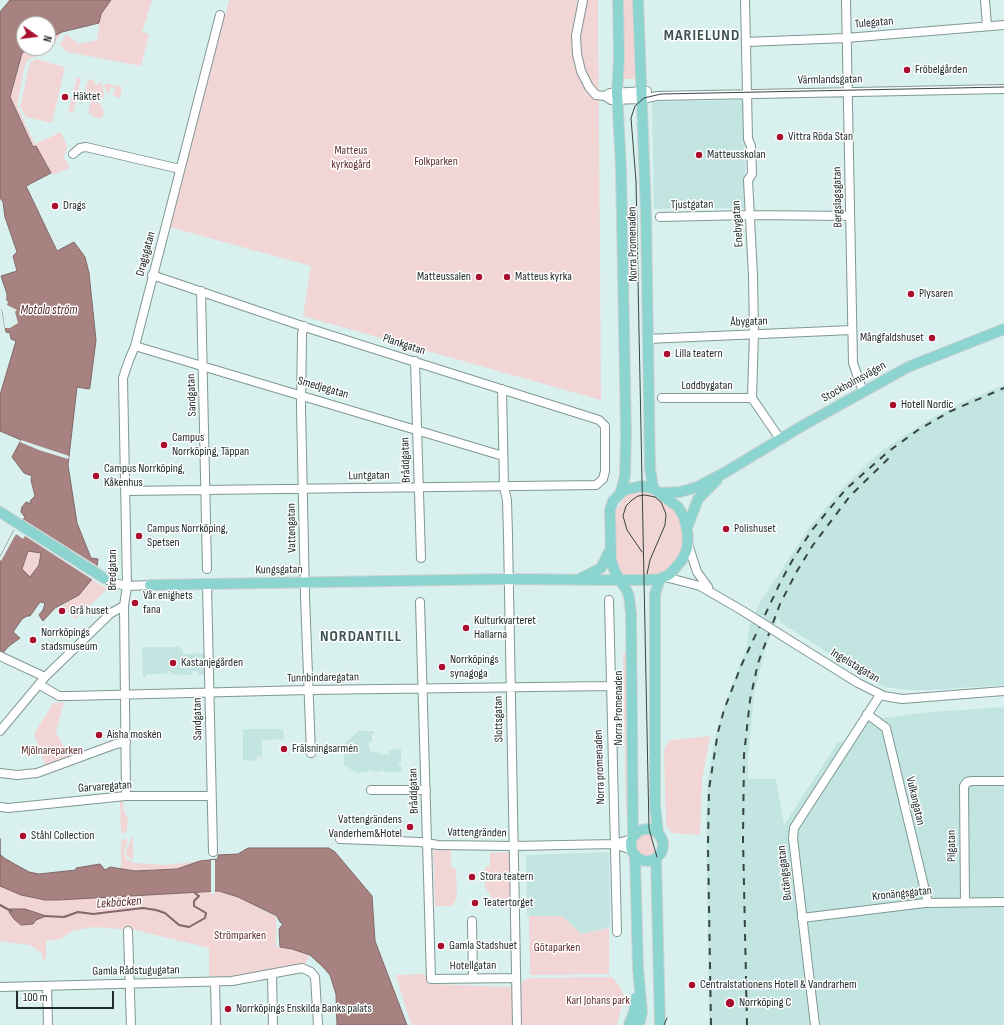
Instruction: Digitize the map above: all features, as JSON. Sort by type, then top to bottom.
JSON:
[{"type":"main road","name":"Norra Promenaden","points":[[618,0],[626,434],[630,476],[623,492]]},
{"type":"main road","name":"Norra Promenaden","points":[[638,0],[648,339],[657,490]]},
{"type":"main road","name":"Stockholmsvägen","points":[[657,490],[687,490],[724,473],[780,439],[908,367],[1004,328]]},
{"type":"main road","name":"Stockholmsvägen","points":[[687,528],[701,494],[724,473]]},
{"type":"main road","points":[[642,486],[657,490],[678,507],[684,517],[687,528],[688,543],[682,560],[675,570],[662,578],[620,580],[612,566],[610,550],[610,510],[613,501],[623,492],[642,486]]},
{"type":"main road","name":"Kungsgatan","points":[[0,512],[104,578]]},
{"type":"main road","name":"Kungsgatan","points":[[580,579],[601,568],[610,550]]},
{"type":"main road","points":[[658,832],[649,828],[638,831],[633,845],[646,860],[656,858],[660,854],[663,847],[662,838],[658,832],[655,805],[654,731],[655,594],[662,578]]},
{"type":"main road","name":"Kungsgatan","points":[[150,585],[509,579],[620,580]]},
{"type":"main road","name":"Norra Promenaden","points":[[620,580],[629,596],[631,614],[633,845],[638,968],[642,1012],[639,1025]]},
{"type":"main road","points":[[656,858],[660,1025]]},
{"type":"main road","name":"Norra Promenaden","points":[[629,1025],[634,1012],[638,968]]},
{"type":"street","name":"Värmlandsgatan","points":[[582,0],[576,36],[577,54],[581,71],[588,87],[596,94],[605,96],[610,92],[620,96],[657,96],[1004,89]]},
{"type":"street","name":"Enebygatan","points":[[745,0],[748,139],[751,146],[752,174],[748,180],[749,215],[752,240],[754,333],[752,398]]},
{"type":"street","name":"Bergslagsgatan","points":[[846,0],[853,364],[863,392]]},
{"type":"street","points":[[985,0],[987,26]]},
{"type":"street","name":"Dragsgatan","points":[[135,346],[220,15]]},
{"type":"street","name":"Tulegatan","points":[[746,42],[846,38],[1004,25]]},
{"type":"street","points":[[72,154],[80,148],[86,147],[180,169]]},
{"type":"street","name":"Tjustgatan","points":[[660,218],[749,215],[850,216]]},
{"type":"street","name":"Plankgatan","points":[[152,275],[304,326],[602,421],[605,426],[605,471]]},
{"type":"street","name":"Sandgatan","points":[[201,291],[207,569]]},
{"type":"street","name":"Vattengatan","points":[[304,326],[302,334],[304,583],[311,753]]},
{"type":"street","name":"Åbygatan","points":[[648,339],[754,333],[852,330]]},
{"type":"street","name":"Smedjegatan","points":[[135,346],[417,428],[503,456]]},
{"type":"street","name":"Bredgatan","points":[[126,796],[124,606],[127,586],[123,378],[128,360],[135,346]]},
{"type":"street","name":"Bråddgatan","points":[[415,361],[421,558]]},
{"type":"street","name":"Slottsgatan","points":[[502,389],[504,487],[507,500],[514,846],[512,978],[517,1025]]},
{"type":"street","name":"Loddbygatan","points":[[662,398],[752,398]]},
{"type":"street","points":[[752,398],[780,439]]},
{"type":"street","name":"Luntgatan","points":[[124,491],[596,485],[603,479],[605,471]]},
{"type":"street","name":"Ingelstagatan","points":[[688,543],[697,572],[703,582],[713,592]]},
{"type":"street","name":"Kungsgatan","points":[[104,578],[114,584],[127,586],[150,585]]},
{"type":"street","name":"Ingelstagatan","points":[[662,578],[691,582],[713,592],[880,695],[902,699],[1004,691]]},
{"type":"street","name":"Sandgatan","points":[[207,585],[213,852]]},
{"type":"street","name":"Norra promenaden","points":[[608,600],[616,932]]},
{"type":"street","name":"Bråddgatan","points":[[420,602],[427,843],[432,915],[431,979]]},
{"type":"street","points":[[0,731],[40,685],[45,677],[111,613],[124,606]]},
{"type":"street","points":[[0,656],[45,677]]},
{"type":"street","name":"Tunnbindaregatan","points":[[40,685],[59,696],[125,696],[308,690],[423,690],[610,686]]},
{"type":"street","name":"Butängsgatan","points":[[816,1025],[793,838],[794,828],[880,695]]},
{"type":"street","name":"Vulkangatan","points":[[867,714],[886,728],[928,903]]},
{"type":"street","points":[[0,773],[17,775],[37,773],[116,744],[126,742]]},
{"type":"street","name":"Pilgatan","points":[[965,902],[963,790],[967,782],[1004,781]]},
{"type":"street","points":[[370,790],[426,790]]},
{"type":"street","name":"Garvaregatan","points":[[0,807],[8,808],[126,796],[211,796]]},
{"type":"street","name":"Vattengränden","points":[[340,839],[514,846],[633,845]]},
{"type":"street","name":"Kronängsgatan","points":[[802,918],[928,903],[1004,902]]},
{"type":"street","points":[[472,921],[473,978]]},
{"type":"street","points":[[128,932],[131,1025]]},
{"type":"street","name":"Gamla Rådstugugatan","points":[[0,987],[215,982],[302,968],[311,972],[317,984],[318,1025]]},
{"type":"street","points":[[272,974],[273,1025]]},
{"type":"street","name":"Hotellgatan","points":[[431,979],[512,978]]},
{"type":"street","points":[[215,982],[216,1025]]},
{"type":"street","points":[[47,986],[48,1025]]},
{"type":"shaded area","name":"Matteusskolan","points":[[744,100],[746,208],[654,209],[652,102]]},
{"type":"shaded area","points":[[1004,385],[1004,685],[929,690],[907,690],[886,687],[876,683],[781,623],[778,617],[766,647],[754,694],[748,761],[748,779],[776,779],[784,825],[838,742],[844,742],[865,709],[883,718],[931,712],[1004,707],[1004,1025],[709,1025],[706,821],[708,781],[714,741],[723,709],[747,646],[749,627],[759,604],[809,528],[840,491],[868,463],[884,449],[928,420],[967,400]]},
{"type":"shaded area","name":"Kastanjegården","points":[[142,647],[179,647],[183,650],[183,654],[204,653],[204,675],[199,675],[197,671],[192,671],[191,675],[185,675],[171,674],[170,671],[167,671],[167,674],[147,674],[146,677],[143,677]]},
{"type":"shaded area","points":[[243,729],[283,729],[284,739],[262,740],[262,756],[257,757],[256,761],[243,760]]},
{"type":"shaded area","points":[[360,729],[360,731],[374,731],[374,734],[372,734],[372,742],[369,742],[369,750],[374,753],[379,752],[381,755],[389,755],[389,750],[401,749],[401,762],[399,762],[399,765],[401,765],[402,770],[399,772],[383,772],[383,770],[381,770],[380,772],[372,772],[372,770],[369,770],[369,772],[357,773],[344,765],[344,744]]},
{"type":"shaded area","points":[[609,852],[610,927],[581,934],[562,916],[527,916],[526,855]]},
{"type":"green space","points":[[111,0],[152,0],[142,32],[149,34],[141,66],[67,52],[60,44],[66,34],[79,44],[97,40],[101,14]]},
{"type":"green space","name":"Folkparken","points":[[229,0],[598,0],[601,400],[303,316],[311,266],[169,227]]},
{"type":"green space","points":[[623,0],[634,0],[636,79],[624,79]]},
{"type":"green space","points":[[62,32],[56,40],[56,35]]},
{"type":"green space","points":[[21,56],[38,56],[30,58],[25,64],[17,106],[35,144],[61,132],[67,147],[64,157],[70,168],[52,175],[36,146],[33,147],[10,97]]},
{"type":"green space","points":[[35,59],[65,67],[52,123],[26,117],[20,107],[30,63]]},
{"type":"green space","points":[[77,77],[81,78],[73,113],[68,112]]},
{"type":"green space","points":[[88,79],[95,81],[94,83],[97,85],[102,82],[104,96],[102,98],[87,95],[85,92]]},
{"type":"green space","points":[[105,83],[122,87],[120,98],[113,96],[115,88],[110,87],[109,94],[104,87]]},
{"type":"green space","points":[[92,101],[100,103],[104,111],[102,119],[92,116],[91,113],[88,114],[90,103]]},
{"type":"green space","points":[[648,492],[655,494],[677,512],[684,529],[682,553],[671,568],[662,573],[656,575],[629,576],[623,574],[616,559],[616,510],[626,496],[633,493]]},
{"type":"green space","points":[[28,551],[41,553],[39,565],[30,577],[22,569]]},
{"type":"green space","points":[[91,579],[107,589],[75,619],[62,606],[78,595]]},
{"type":"green space","points":[[623,653],[627,653],[628,815],[626,813]]},
{"type":"green space","name":"Mjölnareparken","points":[[64,702],[56,732],[70,758],[45,766],[34,734],[53,703]]},
{"type":"green space","points":[[710,736],[702,781],[700,835],[672,833],[666,826],[664,751],[667,744],[671,740]]},
{"type":"green space","points":[[120,802],[123,802],[124,813],[128,817],[127,830],[124,834],[121,832]]},
{"type":"green space","points":[[650,832],[655,853],[644,856],[637,851],[636,843],[639,835]]},
{"type":"green space","points":[[133,835],[133,860],[126,855],[126,851]]},
{"type":"green space","points":[[128,839],[124,853],[126,858],[134,863],[167,865],[200,861],[177,869],[135,871],[121,869],[121,840]]},
{"type":"green space","points":[[433,849],[451,849],[451,867],[456,869],[457,896],[453,906],[435,906]]},
{"type":"green space","points":[[512,852],[513,905],[497,905],[485,887],[485,867],[490,866],[490,853]]},
{"type":"green space","name":"Strömparken","points":[[0,886],[21,895],[45,900],[219,891],[238,897],[276,917],[276,947],[292,949],[310,955],[305,964],[238,976],[209,976],[209,948],[135,930],[94,927],[72,931],[61,939],[46,941],[46,959],[42,959],[42,953],[30,945],[0,941]]},
{"type":"green space","name":"Götaparken","points":[[529,916],[562,916],[581,934],[609,928],[609,974],[530,975]]},
{"type":"green space","name":"Karl Johans park","points":[[424,974],[429,984],[509,987],[530,978],[612,977],[621,988],[624,996],[617,1025],[411,1025],[396,975]]},
{"type":"water","name":"Motala ström","points":[[10,0],[111,0],[101,14],[99,23],[62,32],[56,35],[56,16],[16,16],[16,56],[21,56],[10,97],[33,147],[36,146],[51,173],[26,186],[57,251],[74,242],[85,257],[89,273],[96,340],[90,387],[89,389],[77,387],[68,465],[77,523],[91,558],[98,559],[96,574],[79,595],[55,608],[43,621],[39,615],[43,610],[45,603],[40,602],[30,616],[22,619],[13,632],[20,638],[9,646],[0,656],[0,557],[14,530],[25,517],[21,512],[22,507],[26,502],[31,504],[30,501],[35,496],[31,480],[32,476],[24,473],[12,457],[21,440],[0,431],[0,395],[16,341],[11,339],[10,333],[6,332],[2,310],[7,300],[7,294],[1,276],[17,271],[13,256],[17,252],[5,217],[3,202],[0,198],[0,12]],"holes":[[[28,551],[41,553],[39,565],[30,577],[22,569]]]},
{"type":"water","points":[[248,848],[329,848],[335,852],[372,896],[375,941],[407,1025],[337,1025],[336,994],[330,975],[310,955],[280,947],[279,929],[283,924],[277,916],[238,897],[219,891],[45,900],[21,895],[0,886],[0,854],[4,858],[29,872],[39,874],[76,870],[76,868],[100,864],[105,870],[110,867],[135,871],[177,869],[200,861],[218,859],[218,855],[238,854]]},
{"type":"water","points":[[10,909],[25,909],[46,916],[36,920],[33,924],[21,925],[9,912]]},
{"type":"pier","points":[[6,300],[8,302],[7,305],[17,310],[15,312],[18,323],[10,328],[5,328],[2,310],[2,306]]},
{"type":"pier","points":[[21,440],[69,456],[68,459],[39,450],[20,442]]},
{"type":"pier","points":[[21,518],[99,567],[98,575],[93,580],[25,536],[23,539],[16,534],[1,561],[0,557],[14,530],[13,528]]},
{"type":"pier","points":[[211,860],[215,860],[215,893],[211,894]]},
{"type":"waterway","name":"Lekbäcken","points":[[44,916],[64,917],[78,912],[93,914],[143,908],[165,913],[179,925],[189,927],[205,918],[206,913],[194,906],[194,901],[199,896],[195,893]]},
{"type":"waterway","name":"Lekbäcken","points":[[0,905],[11,911]]},
{"type":"tram line","points":[[657,857],[649,829],[636,181],[631,118],[635,106],[644,98],[661,94],[1004,87]]},
{"type":"tram line","points":[[642,552],[627,530],[623,516],[626,506],[632,500],[638,496],[645,495],[655,497],[661,502],[666,514],[665,525],[650,560],[647,574]]},
{"type":"tram line","points":[[664,1025],[667,1018]]},
{"type":"railway","points":[[711,1025],[708,846],[709,789],[718,732],[724,710],[741,666],[792,561],[812,530],[846,489],[889,451],[918,430],[951,411],[1004,388]]},
{"type":"railway","points":[[747,1025],[743,839],[744,755],[750,700],[758,663],[780,604],[797,571],[813,545],[850,496],[891,456]]},
{"type":"place","name":"Fröbelgården","points":[[907,70]]},
{"type":"place","name":"Häktet","points":[[65,97]]},
{"type":"place","name":"Vittra Röda Stan","points":[[780,137]]},
{"type":"place","name":"Matteusskolan","points":[[699,155]]},
{"type":"place","name":"Drags","points":[[55,206]]},
{"type":"place","name":"Matteussalen","points":[[479,277]]},
{"type":"place","name":"Matteus kyrka","points":[[507,277]]},
{"type":"place","name":"Plysaren","points":[[911,294]]},
{"type":"place","name":"Mångfaldshuset","points":[[932,338]]},
{"type":"place","name":"Lilla teatern","points":[[667,354]]},
{"type":"place","name":"Hotell Nordic","points":[[893,405]]},
{"type":"place","name":"Campus Norrköping, Täppan","points":[[164,445]]},
{"type":"place","name":"Campus Norrköping, Kåkenhus","points":[[96,476]]},
{"type":"place","name":"Polishuset","points":[[726,529]]},
{"type":"place","name":"Campus Norrköping, Spetsen","points":[[139,536]]},
{"type":"place","name":"Vår enighets fana","points":[[135,603]]},
{"type":"place","name":"Grå huset","points":[[62,611]]},
{"type":"place","name":"Kulturkvarteret Hallarna","points":[[466,628]]},
{"type":"place","name":"Norrköpings stadsmuseum","points":[[33,640]]},
{"type":"place","name":"Kastanjegården","points":[[173,663]]},
{"type":"place","name":"Norrköpings synagoga","points":[[442,667]]},
{"type":"place","name":"Aisha moskén","points":[[99,735]]},
{"type":"place","name":"Frälsningsarmén","points":[[284,749]]},
{"type":"place","name":"Vattengrändens Vanderhem&Hotel","points":[[410,827]]},
{"type":"place","name":"Ståhl Collection","points":[[23,836]]},
{"type":"place","name":"Stora teatern","points":[[472,877]]},
{"type":"place","name":"Teatertorget","points":[[475,903]]},
{"type":"place","name":"Gamla Stadshuet","points":[[441,946]]},
{"type":"place","name":"Centralstationens Hotell & Vandrarhem","points":[[692,985]]},
{"type":"place","name":"Norrköping C","points":[[730,1003]]},
{"type":"place","name":"Norrköpings Enskilda Banks palats","points":[[228,1009]]},
{"type":"district","name":"MARIELUND","points":[[702,36]]},
{"type":"district","name":"NORDANTILL","points":[[361,637]]},
{"type":"park label","name":"Matteus kyrkogård","points":[[351,158]]}]
